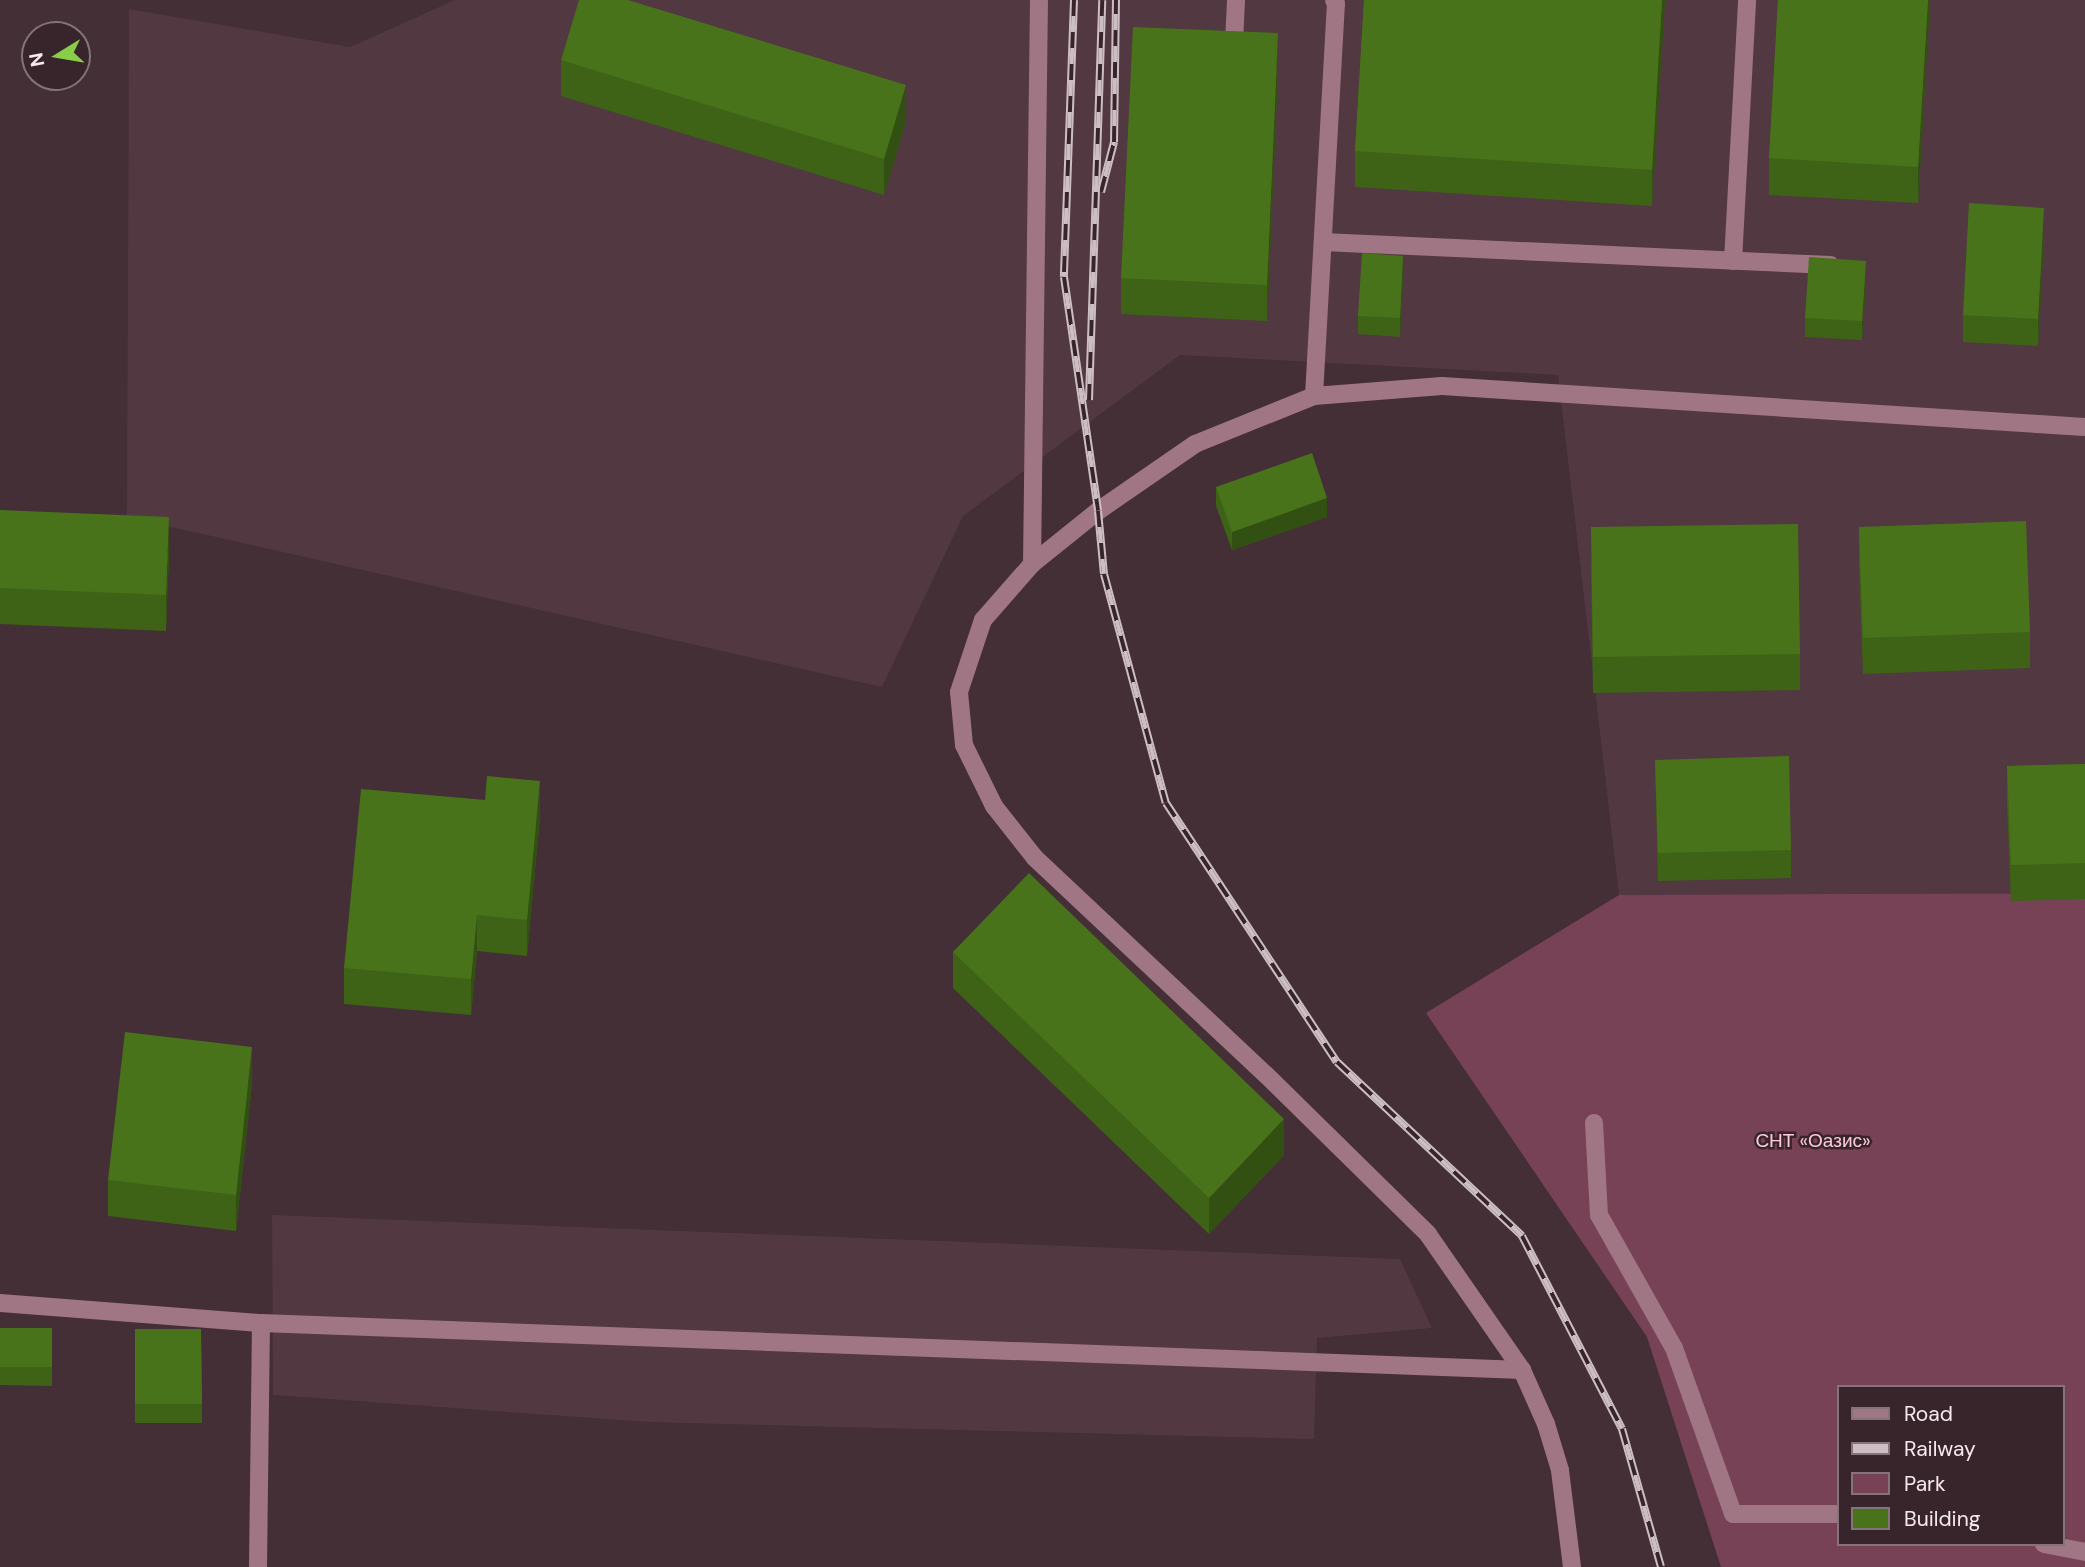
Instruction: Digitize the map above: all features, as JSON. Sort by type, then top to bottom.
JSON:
[{"type":"street","points":[[1032,564],[1039,0]]},
{"type":"street","points":[[1234,43],[1236,0]]},
{"type":"street","points":[[1314,396],[1336,4],[1334,0]]},
{"type":"street","points":[[1732,261],[1747,0]]},
{"type":"street","points":[[1323,242],[1832,265]]},
{"type":"street","points":[[1572,1567],[1560,1470],[1546,1424],[1521,1370],[1428,1234],[1265,1074],[1035,858],[994,806],[964,745],[959,692],[983,620],[1032,564],[1098,511],[1195,444],[1314,396],[1442,386],[2085,427]]},
{"type":"street","points":[[1594,1123],[1600,1214],[1675,1348],[1733,1514],[1836,1514]]},
{"type":"street","points":[[0,1303],[261,1323],[1521,1370]]},
{"type":"street","points":[[258,1567],[261,1323]]},
{"type":"street","points":[[2054,1546],[2085,1552]]},
{"type":"shaded area","points":[[455,0],[2085,0],[2085,893],[1619,895],[1558,375],[1180,355],[963,516],[882,687],[127,517],[129,9],[350,47]]},
{"type":"shaded area","points":[[272,1215],[1400,1259],[1432,1328],[1317,1338],[1314,1439],[649,1422],[273,1395]]},
{"type":"green space","name":"СНТ «Оазис»","points":[[2085,893],[2085,1567],[1721,1567],[1647,1337],[1426,1013],[1619,895]]},
{"type":"building","points":[[579,0],[628,0],[906,85],[884,159],[561,60]]},
{"type":"building","points":[[1364,0],[1662,0],[1652,170],[1355,151]]},
{"type":"building","points":[[1778,0],[1928,0],[1918,167],[1769,158]]},
{"type":"building","points":[[1133,27],[1278,33],[1267,285],[1121,278]]},
{"type":"building","points":[[1969,203],[2044,208],[2038,319],[1963,315]]},
{"type":"building","points":[[1362,253],[1403,256],[1400,318],[1358,316]]},
{"type":"building","points":[[1809,257],[1866,261],[1862,321],[1805,318]]},
{"type":"building","points":[[1312,453],[1327,498],[1232,532],[1216,487]]},
{"type":"building","points":[[0,510],[169,517],[166,595],[0,588]]},
{"type":"building","points":[[2026,521],[2030,632],[1863,638],[1859,527]]},
{"type":"building","points":[[1798,524],[1800,654],[1593,657],[1591,527]]},
{"type":"building","points":[[1789,756],[1791,850],[1658,853],[1655,760]]},
{"type":"building","points":[[2085,764],[2085,863],[2011,865],[2007,766]]},
{"type":"building","points":[[487,776],[540,781],[527,920],[477,915],[471,979],[344,968],[361,789],[485,800]]},
{"type":"building","points":[[1029,873],[1284,1119],[1209,1198],[953,952]]},
{"type":"building","points":[[125,1032],[252,1047],[236,1195],[108,1180]]},
{"type":"building","points":[[0,1328],[52,1328],[52,1367],[0,1367]]},
{"type":"building","points":[[135,1329],[201,1329],[202,1404],[135,1404]]},
{"type":"railway","points":[[1074,0],[1064,277],[1098,511],[1104,574],[1166,803],[1337,1062],[1522,1236],[1622,1429],[1661,1567]]},
{"type":"railway","points":[[1089,400],[1102,0]]},
{"type":"railway","points":[[1101,192],[1114,142],[1116,0]]}]
